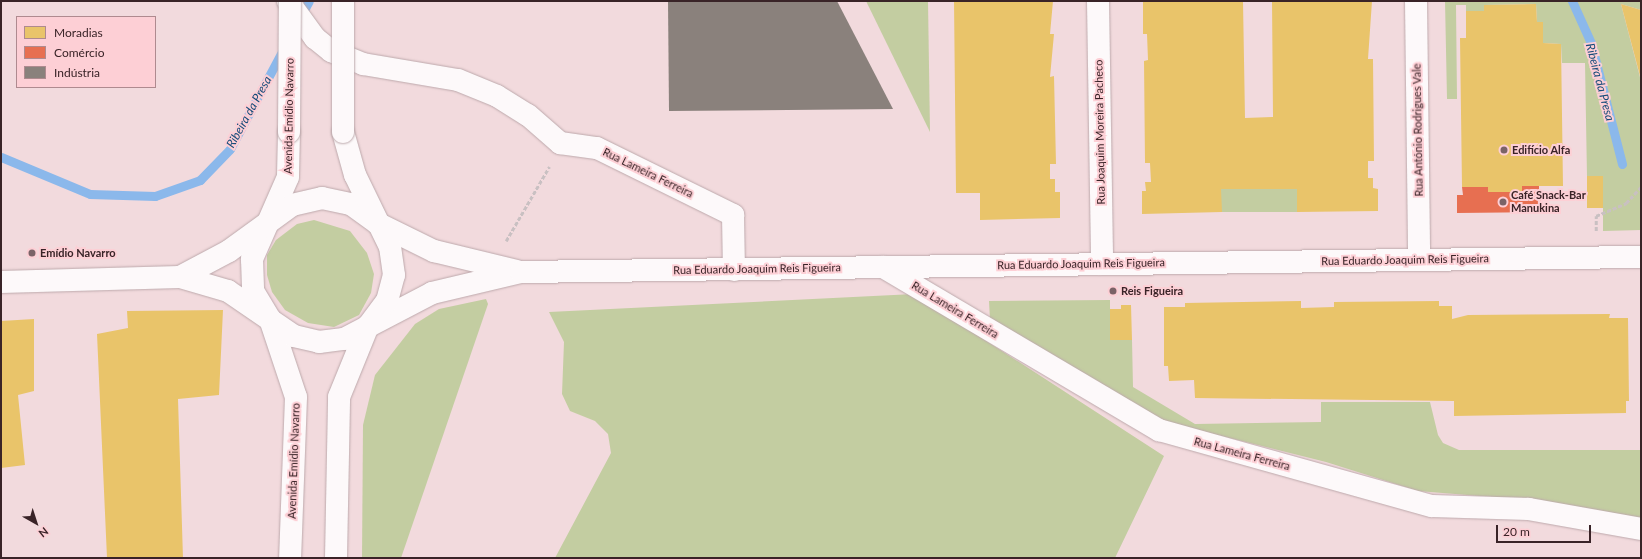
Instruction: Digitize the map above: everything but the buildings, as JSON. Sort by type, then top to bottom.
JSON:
[{"type":"street","points":[[289,1],[315,38],[331,51],[363,64],[458,80],[497,96],[528,115],[560,143]]},
{"type":"street","name":"Avenida Emídio Navarro","points":[[266,225],[288,177],[289,1]]},
{"type":"street","points":[[336,558],[339,397],[368,326],[387,301],[394,275],[390,247],[355,175],[343,132],[343,1]]},
{"type":"street","name":"Rua Joaquim Moreira Pacheco","points":[[1098,1],[1102,264]]},
{"type":"street","name":"Rua António Rodrigues Vale","points":[[1416,1],[1419,260]]},
{"type":"street","name":"Rua Lameira Ferreira","points":[[560,143],[597,148],[733,215],[734,270]]},
{"type":"street","points":[[180,277],[228,251],[292,205],[322,198],[351,204],[377,222]]},
{"type":"street","name":"Rua Eduardo Joaquim Reis Figueira","points":[[377,222],[434,251],[521,272]]},
{"type":"street","points":[[266,225],[252,259],[253,291],[270,319]]},
{"type":"street","name":"Rua Eduardo Joaquim Reis Figueira","points":[[368,326],[432,293],[521,272],[1641,257]]},
{"type":"street","name":"Rua Lameira Ferreira","points":[[883,267],[1158,430],[1432,506],[1529,509],[1641,530]]},
{"type":"street","points":[[1,282],[180,277],[228,291],[294,336],[319,342],[344,339],[368,326]]},
{"type":"street","name":"Avenida Emídio Navarro","points":[[270,319],[296,397],[290,558]]},
{"type":"path","points":[[492,265],[560,143]]},
{"type":"path","points":[[1596,238],[1596,216],[1626,202],[1641,187]]},
{"type":"green space","points":[[866,1],[928,1],[930,132]]},
{"type":"green space","points":[[1445,1],[1641,1],[1641,10],[1621,4],[1641,81],[1641,230],[1603,231],[1603,177],[1587,177],[1585,63],[1562,63],[1561,44],[1543,43],[1543,23],[1537,22],[1536,4],[1484,5],[1484,11],[1466,11],[1466,5],[1456,5],[1457,99],[1447,99]]},
{"type":"green space","points":[[1221,189],[1297,189],[1297,212],[1221,212]]},
{"type":"green space","points":[[314,220],[350,231],[367,253],[374,274],[371,293],[359,315],[334,327],[308,323],[285,310],[272,292],[267,275],[267,255],[276,240],[297,224]]},
{"type":"green space","points":[[914,294],[1164,456],[1115,558],[555,558],[611,453],[608,434],[595,421],[570,411],[562,394],[564,342],[549,312]]},
{"type":"green space","points":[[486,299],[488,304],[401,558],[362,558],[363,425],[375,375],[415,324],[439,309]]},
{"type":"green space","points":[[1110,300],[1110,340],[1132,340],[1133,387],[1195,424],[1321,422],[1321,402],[1430,402],[1438,435],[1443,443],[1459,450],[1641,450],[1641,518],[1542,501],[1418,491],[1326,462],[1165,422],[990,320],[989,301]]},
{"type":"waterway","name":"Ribeira da Presa","points":[[300,17],[309,1]]},
{"type":"waterway","name":"Ribeira da Presa","points":[[1572,1],[1591,43],[1622,164]]},
{"type":"waterway","name":"Ribeira da Presa","points":[[1,157],[90,194],[155,196],[200,180],[230,149],[284,48]]},
{"type":"place","name":"Edifício Alfa","points":[[1504,150]]},
{"type":"place","name":"Café Snack-Bar Manukina","points":[[1503,202]]},
{"type":"place","name":"Emídio Navarro","points":[[32,253]]},
{"type":"place","name":"Reis Figueira","points":[[1113,291]]}]
